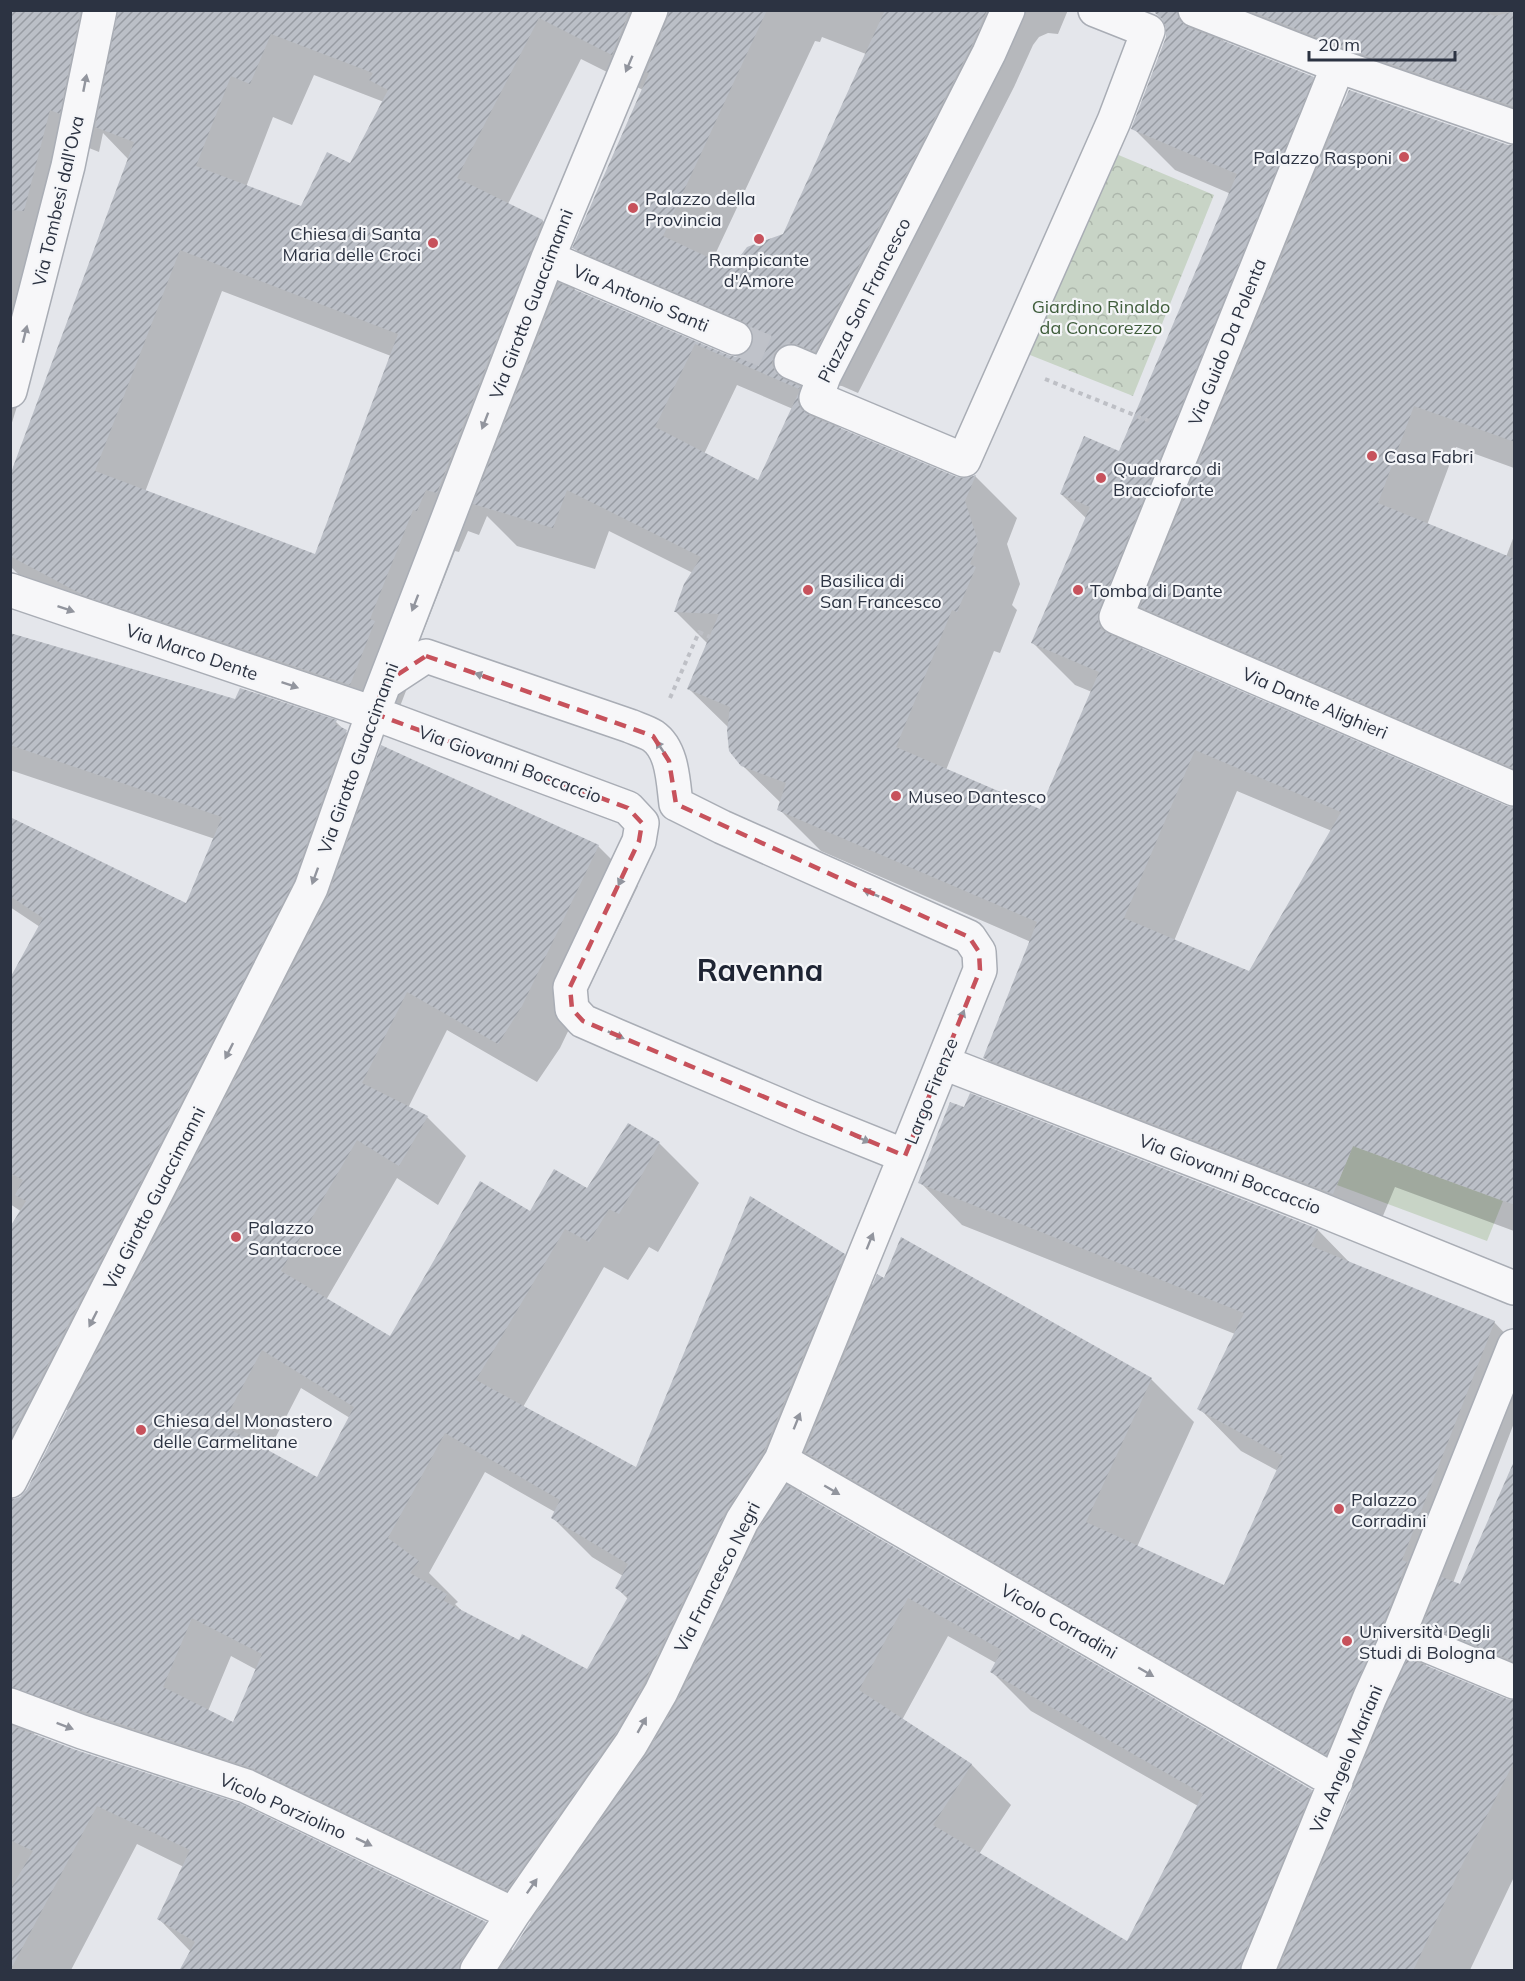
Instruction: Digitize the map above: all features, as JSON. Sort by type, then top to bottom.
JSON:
[{"type":"street","name":"Via Tombesi dall'Ova","points":[[10,391],[68,166],[100,10]]},
{"type":"street","name":"Via Girotto Guaccimanni","points":[[10,1481],[311,888],[373,714],[548,258],[651,10]]},
{"type":"street","name":"Piazza San Francesco","points":[[1008,10],[989,53],[824,376],[816,398],[964,460],[1114,121],[1148,31],[1095,10]]},
{"type":"street","points":[[1195,10],[1338,66],[1515,127]]},
{"type":"street","name":"Via Guido Da Polenta","points":[[1116,617],[1338,66]]},
{"type":"street","name":"Via Antonio Santi","points":[[548,258],[735,338]]},
{"type":"street","points":[[792,362],[824,376]]},
{"type":"street","name":"Via Marco Dente","points":[[10,590],[373,714]]},
{"type":"street","name":"Via Dante Alighieri","points":[[1116,617],[1515,789]]},
{"type":"street","points":[[385,683],[426,656],[653,736],[669,761],[676,804],[642,823]]},
{"type":"street","name":"Via Giovanni Boccaccio","points":[[373,714],[628,808],[642,823]]},
{"type":"street","name":"Largo Firenze","points":[[642,823],[639,841],[570,987],[572,1009],[583,1021],[807,1117],[905,1156],[980,970],[979,952],[969,937],[722,827],[676,804]]},
{"type":"street","name":"Via Giovanni Boccaccio","points":[[944,1063],[1314,1206],[1515,1288]]},
{"type":"street","name":"Via Francesco Negri","points":[[477,1971],[513,1914],[631,1744],[661,1692],[742,1521],[781,1460],[905,1156]]},
{"type":"street","name":"Via Angelo Mariani","points":[[1258,1971],[1370,1697],[1399,1634],[1515,1346]]},
{"type":"street","name":"Vicolo Corradini","points":[[781,1460],[1336,1782]]},
{"type":"street","points":[[1399,1634],[1515,1682]]},
{"type":"street","name":"Vicolo Porziolino","points":[[10,1705],[82,1732],[246,1786],[513,1914]]},
{"type":"path","points":[[1007,364],[1189,436]]},
{"type":"path","points":[[653,736],[699,632],[710,637]]},
{"type":"highlighted area","points":[[426,656],[653,736],[669,761],[676,804],[969,937],[979,952],[980,970],[905,1156],[583,1021],[572,1009],[570,987],[639,841],[642,823],[628,808],[373,713],[385,683]]},
{"type":"green space","name":"Giardino Rinaldo da Concorezzo","points":[[1109,151],[1214,195],[1133,396],[1020,351]]},
{"type":"green space","points":[[1353,1146],[1503,1201],[1487,1241],[1337,1185]]},
{"type":"building","points":[[10,10],[81,10],[60,114],[50,110],[24,211],[10,210]]},
{"type":"building","points":[[118,10],[630,10],[612,55],[539,18],[457,178],[543,220],[437,493],[426,490],[417,511],[413,510],[370,619],[375,621],[350,685],[85,596],[10,556],[10,478],[13,467],[134,142],[95,127]],"holes":[[[271,34],[373,73],[369,80],[388,90],[350,163],[327,152],[301,206],[196,166],[231,76],[250,84]],[[180,250],[398,334],[315,554],[95,471]]]},
{"type":"building","points":[[669,10],[767,10],[663,236],[731,268],[747,247],[783,234],[885,10],[987,10],[972,45],[815,352],[789,343],[780,347],[774,354],[772,364],[776,373],[800,386],[799,389],[695,344],[655,427],[758,480],[798,394],[801,409],[809,415],[957,477],[967,478],[976,475],[965,501],[978,541],[970,564],[976,567],[957,612],[952,610],[896,747],[1040,809],[1099,672],[1031,643],[1090,507],[1060,494],[1084,436],[1119,451],[1237,174],[1131,129],[1166,37],[1166,28],[1162,19],[1155,13],[1156,10],[1177,10],[1180,21],[1188,27],[1314,77],[1099,610],[1098,620],[1101,629],[1109,634],[1507,806],[1515,807],[1515,1205],[1353,1146],[1333,1194],[983,1058],[1037,922],[777,810],[786,783],[741,766],[729,751],[727,731],[730,707],[687,689],[719,614],[674,612],[684,584],[701,557],[567,490],[553,528],[473,504],[559,283],[728,355],[737,357],[746,353],[752,345],[754,336],[750,327],[742,321],[572,248],[649,73],[646,72]],"holes":[[[1195,750],[1341,812],[1249,971],[1124,918]]]},
{"type":"building","points":[[1248,10],[1479,10],[1495,16],[1515,11],[1515,107],[1344,48]]},
{"type":"building","points":[[1349,90],[1508,145],[1515,145],[1515,442],[1414,406],[1378,503],[1515,559],[1515,769],[1140,607]]},
{"type":"building","points":[[10,633],[235,699],[240,688],[337,720],[335,724],[347,730],[294,881],[10,1439],[10,1227],[26,1201],[15,1195],[23,1180],[10,1173],[10,978],[43,918],[10,896],[10,817],[186,903],[222,817],[10,745]]},
{"type":"building","points":[[381,745],[599,845],[522,1006],[498,1044],[407,992],[362,1083],[428,1116],[399,1166],[357,1140],[281,1271],[390,1336],[480,1181],[530,1211],[554,1169],[587,1188],[628,1123],[660,1142],[619,1214],[609,1209],[589,1242],[565,1229],[476,1380],[636,1467],[750,1196],[845,1254],[764,1451],[725,1513],[644,1683],[615,1734],[507,1890],[254,1769],[10,1687],[10,1500],[20,1497],[27,1489],[328,896]],"holes":[[[262,1350],[354,1407],[317,1477],[222,1425]],[[445,1433],[560,1500],[551,1518],[628,1564],[615,1588],[628,1597],[587,1669],[522,1634],[519,1640],[444,1601],[447,1594],[410,1573],[419,1561],[388,1538]],[[192,1618],[262,1654],[233,1722],[163,1687]]]},
{"type":"building","points":[[970,1093],[1318,1229],[1311,1246],[1495,1321],[1402,1560],[1407,1562],[1382,1627],[1326,1755],[805,1452],[877,1274],[884,1278],[901,1237],[1152,1378],[1086,1522],[1224,1585],[1283,1456],[1197,1409],[1244,1313],[918,1183],[950,1102],[964,1107]]},
{"type":"building","points":[[1515,1459],[1515,1662],[1423,1624],[1442,1577],[1460,1584]]},
{"type":"building","points":[[787,1485],[1312,1790],[1241,1963],[1240,1971],[499,1971],[647,1753],[678,1700],[758,1530]],"holes":[[[908,1598],[1002,1650],[990,1672],[1203,1794],[1127,1941],[933,1825],[972,1764],[859,1690]]]},
{"type":"building","points":[[1408,1658],[1507,1699],[1515,1700],[1515,1760],[1460,1869],[1413,1971],[1278,1971],[1387,1704]]},
{"type":"building","points":[[10,1725],[76,1750],[239,1803],[486,1922],[461,1960],[458,1971],[179,1971],[195,1942],[157,1919],[190,1850],[97,1806],[10,1971],[10,1890],[33,1851],[10,1840]]},
{"type":"tunnel","points":[[735,338],[791,362]]},
{"type":"place","name":"Palazzo Rasponi","points":[[1404,157]]},
{"type":"place","name":"Palazzo della Provincia","points":[[633,208]]},
{"type":"place","name":"Rampicante d'Amore","points":[[759,239]]},
{"type":"place","name":"Chiesa di Santa Maria delle Croci","points":[[433,243]]},
{"type":"place","name":"Casa Fabri","points":[[1372,456]]},
{"type":"place","name":"Quadrarco di Braccioforte","points":[[1101,478]]},
{"type":"place","name":"Basilica di San Francesco","points":[[808,590]]},
{"type":"place","name":"Tomba di Dante","points":[[1078,590]]},
{"type":"place","name":"Museo Dantesco","points":[[896,796]]},
{"type":"place","name":"Palazzo Santacroce","points":[[236,1237]]},
{"type":"place","name":"Chiesa del Monastero delle Carmelitane","points":[[141,1430]]},
{"type":"place","name":"Palazzo Corradini","points":[[1339,1509]]},
{"type":"place","name":"Università Degli Studi di Bologna","points":[[1347,1641]]},
{"type":"district","name":"Ravenna","points":[[760,970]]}]
